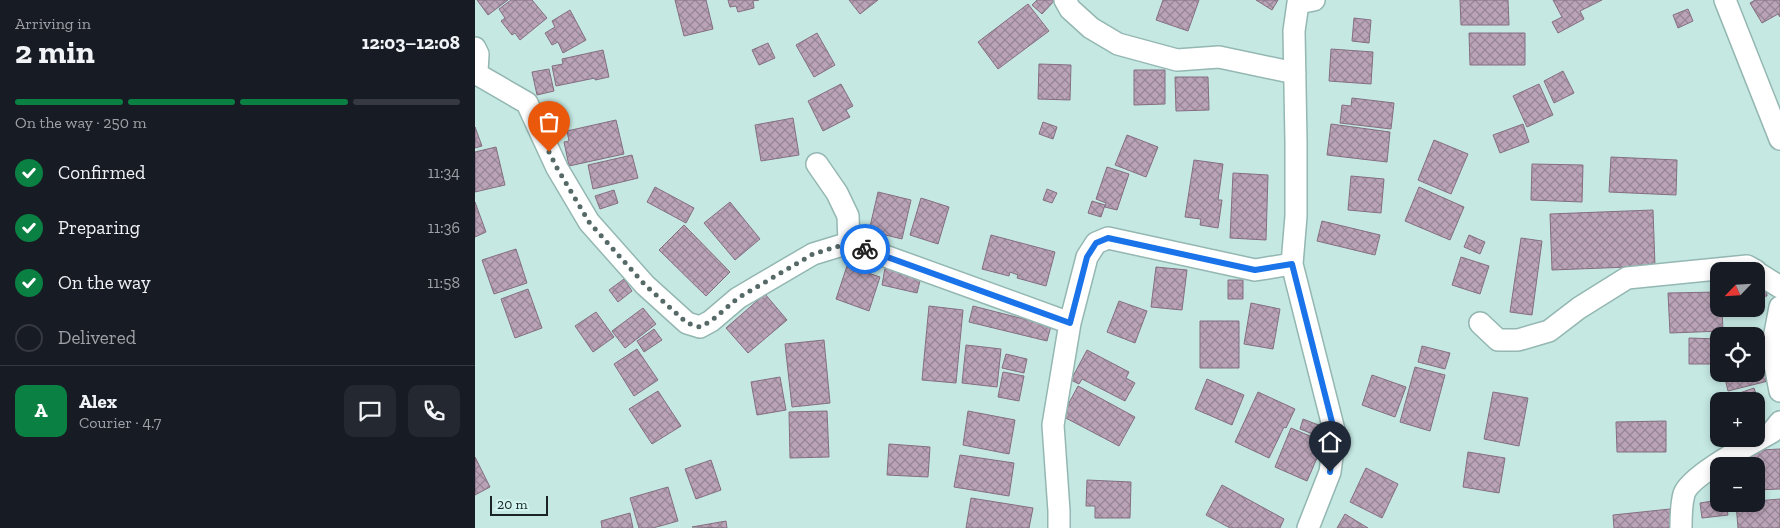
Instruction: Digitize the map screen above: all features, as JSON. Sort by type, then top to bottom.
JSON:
[{"type":"street","points":[[1065,0],[1070,8],[1091,28],[1119,44],[1177,60],[1219,57],[1295,73]]},
{"type":"street","points":[[1725,0],[1780,139]]},
{"type":"street","points":[[1303,1],[1294,31],[1296,216],[1292,264],[1335,434],[1330,472],[1308,528]]},
{"type":"street","points":[[475,48],[478,54],[476,73],[527,103],[557,168],[589,222],[645,285],[687,323],[700,327],[711,321],[738,298],[813,254],[849,243],[1070,323]]},
{"type":"street","points":[[817,164],[837,193],[848,216],[849,243]]},
{"type":"street","points":[[1059,528],[1053,426],[1070,323],[1087,257],[1096,243],[1108,238],[1255,270],[1292,264]]},
{"type":"street","points":[[1480,323],[1498,340],[1518,340],[1549,331],[1579,308],[1627,278],[1710,270]]},
{"type":"street","points":[[1765,277],[1780,287]]},
{"type":"street","points":[[1780,308],[1772,349],[1780,392]]},
{"type":"street","points":[[1681,528],[1681,511],[1685,492],[1695,480],[1700,475],[1771,432],[1780,422]]},
{"type":"building","points":[[477,0],[508,0],[488,15]]},
{"type":"building","points":[[511,0],[532,0],[547,18],[520,40],[515,33],[512,35],[501,21],[505,18],[499,9]]},
{"type":"building","points":[[675,0],[706,0],[713,29],[684,36]]},
{"type":"building","points":[[728,0],[759,0],[753,1],[754,8],[738,12],[736,6],[730,7]]},
{"type":"building","points":[[849,0],[878,0],[860,14]]},
{"type":"building","points":[[1037,0],[1055,0],[1042,14],[1032,5]]},
{"type":"building","points":[[1163,0],[1199,0],[1188,31],[1156,20]]},
{"type":"building","points":[[1256,0],[1278,0],[1272,10]]},
{"type":"building","points":[[1460,0],[1508,0],[1509,25],[1461,25]]},
{"type":"building","points":[[1553,0],[1602,0],[1580,11],[1584,19],[1558,33],[1552,22],[1562,17]]},
{"type":"building","points":[[1755,0],[1780,0],[1780,17],[1778,14],[1762,23],[1750,3]]},
{"type":"building","points":[[1028,4],[1049,31],[998,69],[978,42]]},
{"type":"building","points":[[1688,9],[1693,21],[1678,28],[1673,15]]},
{"type":"building","points":[[570,10],[586,40],[563,53],[558,42],[552,45],[545,33],[555,27],[552,21]]},
{"type":"building","points":[[1354,18],[1371,20],[1369,43],[1352,41]]},
{"type":"building","points":[[817,33],[835,65],[814,77],[796,45]]},
{"type":"building","points":[[1469,33],[1525,33],[1525,65],[1470,65]]},
{"type":"building","points":[[768,43],[775,58],[759,65],[752,50]]},
{"type":"building","points":[[1331,49],[1373,52],[1371,84],[1329,81]]},
{"type":"building","points":[[603,50],[609,77],[556,86],[552,66],[563,64],[562,59]]},
{"type":"building","points":[[1039,64],[1071,65],[1070,100],[1038,99]]},
{"type":"building","points":[[549,69],[554,91],[537,95],[532,72]]},
{"type":"building","points":[[1134,70],[1165,70],[1165,104],[1134,105]]},
{"type":"building","points":[[1563,71],[1574,93],[1554,103],[1544,81]]},
{"type":"building","points":[[1175,77],[1208,77],[1209,110],[1176,111]]},
{"type":"building","points":[[841,84],[853,106],[846,110],[850,117],[823,131],[808,101]]},
{"type":"building","points":[[1539,84],[1553,115],[1527,127],[1513,96]]},
{"type":"building","points":[[1352,98],[1394,103],[1391,129],[1340,123],[1342,105],[1351,106]]},
{"type":"building","points":[[793,118],[799,155],[761,161],[755,125]]},
{"type":"building","points":[[616,120],[624,154],[569,166],[564,142],[569,141],[567,131]]},
{"type":"building","points":[[1043,122],[1057,127],[1053,139],[1039,134]]},
{"type":"building","points":[[1331,124],[1390,132],[1387,162],[1327,155]]},
{"type":"building","points":[[1523,124],[1529,142],[1500,153],[1493,135]]},
{"type":"building","points":[[475,127],[482,146],[475,148]]},
{"type":"building","points":[[1127,135],[1158,147],[1146,177],[1115,165]]},
{"type":"building","points":[[1434,140],[1468,154],[1451,194],[1418,180]]},
{"type":"building","points":[[496,147],[505,185],[475,192],[475,152]]},
{"type":"building","points":[[632,155],[638,178],[593,189],[588,165]]},
{"type":"building","points":[[1611,157],[1677,160],[1676,195],[1609,192]]},
{"type":"building","points":[[1194,160],[1223,164],[1218,200],[1222,200],[1218,228],[1200,225],[1201,219],[1185,217]]},
{"type":"building","points":[[1532,164],[1583,165],[1582,202],[1531,200]]},
{"type":"building","points":[[1107,167],[1129,174],[1117,210],[1105,207],[1106,203],[1096,199]]},
{"type":"building","points":[[1233,173],[1268,175],[1266,240],[1230,238]]},
{"type":"building","points":[[1351,176],[1384,179],[1381,213],[1348,210]]},
{"type":"building","points":[[655,187],[694,208],[686,223],[647,202]]},
{"type":"building","points":[[1419,187],[1464,207],[1450,240],[1405,221]]},
{"type":"building","points":[[1047,189],[1057,193],[1052,203],[1043,200]]},
{"type":"building","points":[[614,190],[618,203],[600,209],[595,196]]},
{"type":"building","points":[[878,192],[911,200],[902,239],[869,231]]},
{"type":"building","points":[[921,198],[949,207],[938,244],[910,235]]},
{"type":"building","points":[[1092,201],[1105,205],[1101,217],[1088,213]]},
{"type":"building","points":[[475,202],[486,232],[475,237]]},
{"type":"building","points":[[730,202],[760,239],[735,260],[704,223]]},
{"type":"building","points":[[1653,210],[1655,266],[1552,270],[1550,214]]},
{"type":"building","points":[[1322,221],[1380,235],[1375,255],[1317,241]]},
{"type":"building","points":[[684,225],[730,272],[706,296],[659,250]]},
{"type":"building","points":[[991,235],[1055,252],[1046,286],[1017,278],[1018,275],[1010,272],[1009,276],[982,269]]},
{"type":"building","points":[[1469,235],[1485,242],[1480,254],[1464,247]]},
{"type":"building","points":[[1521,238],[1542,241],[1532,315],[1510,312]]},
{"type":"building","points":[[516,249],[527,283],[494,294],[482,260]]},
{"type":"building","points":[[1461,257],[1489,266],[1480,294],[1452,285]]},
{"type":"building","points":[[847,266],[880,277],[869,311],[836,299]]},
{"type":"building","points":[[1156,267],[1187,270],[1182,310],[1151,307]]},
{"type":"building","points":[[885,268],[921,277],[917,293],[882,285]]},
{"type":"building","points":[[624,279],[632,291],[618,302],[609,290]]},
{"type":"building","points":[[1228,280],[1243,280],[1243,299],[1228,299]]},
{"type":"building","points":[[1766,285],[1767,296],[1765,296]]},
{"type":"building","points":[[528,289],[542,328],[515,338],[501,299]]},
{"type":"building","points":[[1710,292],[1710,318],[1722,318],[1723,327],[1710,327],[1710,331],[1670,333],[1668,293]]},
{"type":"building","points":[[765,294],[787,320],[748,353],[726,328]]},
{"type":"building","points":[[1119,301],[1147,311],[1135,343],[1107,332]]},
{"type":"building","points":[[1251,303],[1280,309],[1273,349],[1244,344]]},
{"type":"building","points":[[929,306],[963,310],[956,383],[922,380]]},
{"type":"building","points":[[973,306],[1051,326],[1047,341],[969,322]]},
{"type":"building","points":[[643,308],[656,324],[625,348],[612,331]]},
{"type":"building","points":[[596,312],[614,337],[593,352],[575,326]]},
{"type":"building","points":[[1200,321],[1239,321],[1239,368],[1200,368]]},
{"type":"building","points":[[654,329],[662,340],[644,352],[637,341]]},
{"type":"building","points":[[1689,338],[1710,339],[1710,364],[1689,364]]},
{"type":"building","points":[[824,340],[830,403],[792,407],[785,344]]},
{"type":"building","points":[[966,345],[1001,349],[997,387],[962,383]]},
{"type":"building","points":[[1422,346],[1450,353],[1445,369],[1418,362]]},
{"type":"building","points":[[637,349],[658,380],[634,396],[614,364]]},
{"type":"building","points":[[1087,350],[1129,372],[1126,378],[1135,383],[1125,401],[1082,379],[1079,384],[1071,380]]},
{"type":"building","points":[[1006,354],[1027,359],[1024,373],[1002,368]]},
{"type":"building","points":[[1765,360],[1767,360],[1772,380],[1765,382]]},
{"type":"building","points":[[1415,367],[1445,375],[1430,431],[1400,422]]},
{"type":"building","points":[[1003,372],[1024,376],[1019,401],[998,397]]},
{"type":"building","points":[[1372,375],[1406,387],[1395,417],[1362,405]]},
{"type":"building","points":[[780,377],[786,410],[757,415],[751,382]]},
{"type":"building","points":[[1207,379],[1244,395],[1232,425],[1195,409]]},
{"type":"building","points":[[1726,382],[1764,382],[1728,391]]},
{"type":"building","points":[[1078,386],[1135,417],[1119,446],[1062,416]]},
{"type":"building","points":[[1754,388],[1755,392],[1742,392]]},
{"type":"building","points":[[658,391],[681,426],[652,444],[629,409]]},
{"type":"building","points":[[1258,392],[1295,409],[1269,458],[1235,442]]},
{"type":"building","points":[[1493,392],[1528,398],[1519,446],[1484,439]]},
{"type":"building","points":[[827,411],[829,457],[790,458],[789,412]]},
{"type":"building","points":[[968,411],[1015,420],[1009,454],[963,445]]},
{"type":"building","points":[[1303,419],[1321,426],[1318,436],[1300,429]]},
{"type":"building","points":[[1666,421],[1666,452],[1617,452],[1616,422]]},
{"type":"building","points":[[1291,428],[1324,442],[1307,481],[1275,467]]},
{"type":"building","points":[[889,444],[930,447],[928,477],[887,475]]},
{"type":"building","points":[[1780,449],[1780,489],[1765,490],[1765,457],[1741,457],[1741,451]]},
{"type":"building","points":[[1468,452],[1505,458],[1499,493],[1463,487]]},
{"type":"building","points":[[960,455],[1014,463],[1009,496],[954,487]]},
{"type":"building","points":[[475,457],[490,487],[475,495]]},
{"type":"building","points":[[711,460],[721,490],[696,499],[685,469]]},
{"type":"building","points":[[1366,468],[1398,484],[1382,518],[1350,502]]},
{"type":"building","points":[[1087,480],[1131,482],[1130,518],[1095,518],[1095,506],[1086,506]]},
{"type":"building","points":[[1222,485],[1284,519],[1280,528],[1230,528],[1206,515]]},
{"type":"building","points":[[668,487],[678,521],[653,528],[639,528],[630,498]]},
{"type":"building","points":[[971,498],[1033,508],[1029,528],[966,528]]},
{"type":"building","points":[[1780,499],[1780,528],[1738,528],[1737,512],[1765,512],[1765,500]]},
{"type":"building","points":[[1710,501],[1710,512],[1727,512],[1728,515],[1702,518],[1700,503]]},
{"type":"building","points":[[1670,509],[1672,528],[1614,528],[1613,515]]},
{"type":"building","points":[[630,513],[633,528],[602,528],[601,521]]},
{"type":"building","points":[[1345,514],[1368,528],[1337,528]]},
{"type":"building","points":[[726,521],[727,528],[692,527]]},
{"type":"way so far","points":[[549,152],[589,222],[645,285],[687,323],[700,327],[711,321],[738,298],[813,254],[849,243],[865,249]]},
{"type":"route","points":[[865,249],[1070,323],[1087,257],[1096,243],[1108,238],[1255,270],[1292,264],[1335,434],[1330,472]]}]
